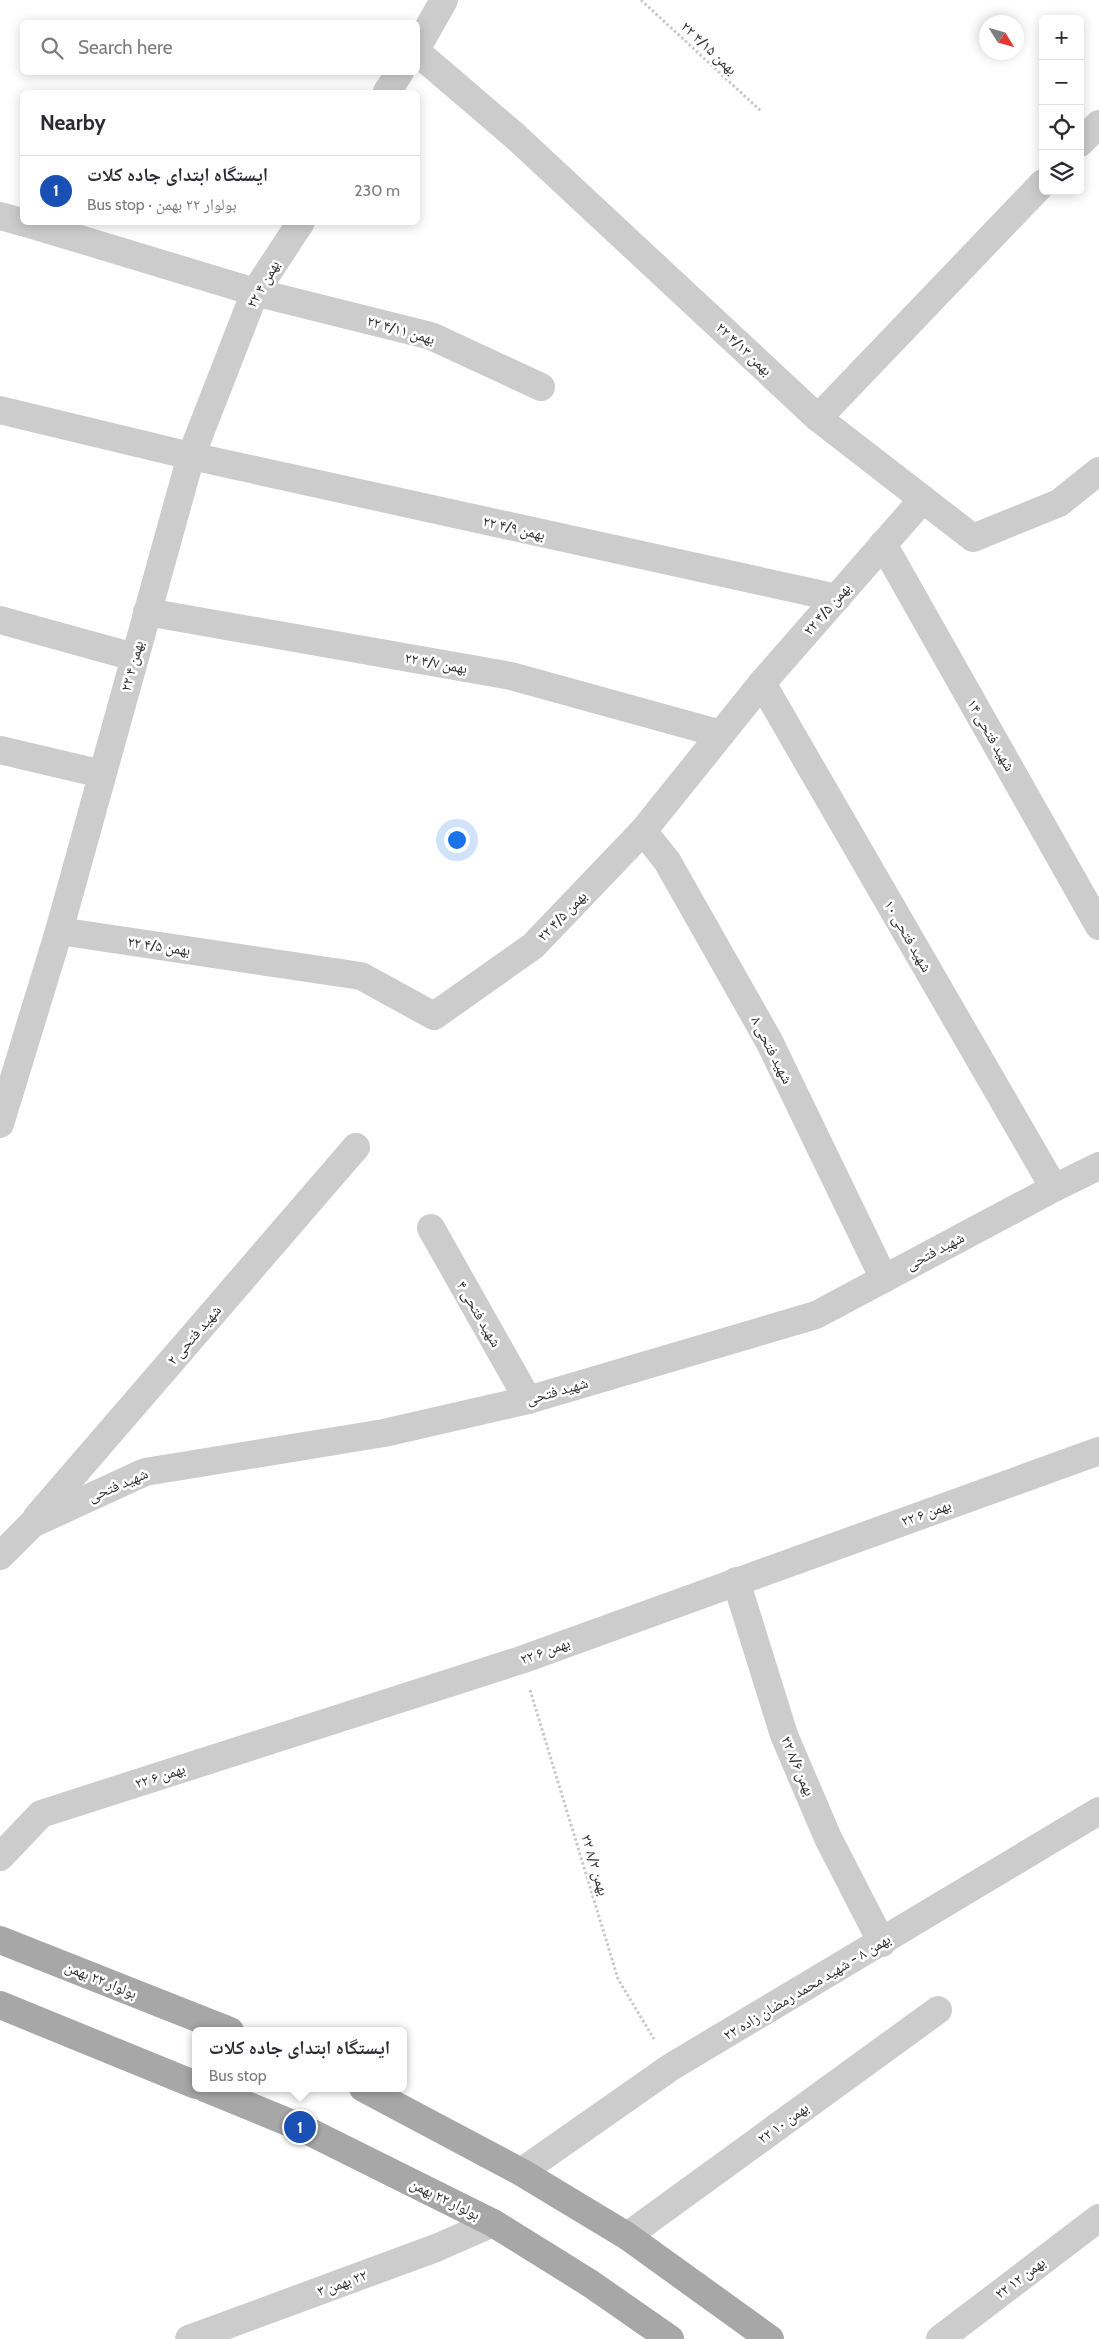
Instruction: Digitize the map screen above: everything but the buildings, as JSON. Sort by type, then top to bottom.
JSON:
[{"type":"main road","name":"بولوار ۲۲ بهمن","points":[[0,1940],[220,2027]]},
{"type":"main road","points":[[0,2005],[192,2083]]},
{"type":"main road","name":"بولوار ۲۲ بهمن","points":[[215,2092],[300,2127],[492,2223],[592,2284],[670,2339]]},
{"type":"main road","points":[[371,2092],[521,2172],[628,2236],[770,2339]]},
{"type":"street","points":[[420,42],[444,0]]},
{"type":"street","name":"۲۲ بهمن ۴/۱۳","points":[[420,55],[515,136],[818,418],[973,538],[1059,503],[1099,471]]},
{"type":"street","points":[[388,90],[398,75]]},
{"type":"street","points":[[1084,139],[1099,124]]},
{"type":"street","points":[[818,418],[1039,187]]},
{"type":"street","name":"۲۲ بهمن ۴/۱۱","points":[[0,216],[20,221]]},
{"type":"street","name":"۲۲ بهمن ۴/۱۱","points":[[33,225],[255,292],[431,336],[541,388]]},
{"type":"street","name":"۲۲ بهمن ۴","points":[[0,1124],[59,931],[191,456],[255,292],[298,225]]},
{"type":"street","name":"۲۲ بهمن ۴/۹","points":[[0,410],[191,456],[837,598]]},
{"type":"street","name":"۲۲ بهمن ۴/۵","points":[[59,931],[360,976],[434,1016],[533,946],[643,831],[762,683],[923,499]]},
{"type":"street","name":"شهید فتحی ۱۴","points":[[883,544],[1099,926]]},
{"type":"street","name":"۲۲ بهمن ۴/۷","points":[[147,612],[511,676],[721,734]]},
{"type":"street","points":[[0,620],[134,657]]},
{"type":"street","name":"شهید فتحی ۱۰","points":[[762,683],[1054,1188]]},
{"type":"street","points":[[0,750],[102,774]]},
{"type":"street","name":"شهید فتحی ۸","points":[[643,831],[667,861],[769,1041],[884,1278]]},
{"type":"street","name":"شهید فتحی ۲","points":[[32,1524],[356,1147]]},
{"type":"street","name":"شهید فتحی","points":[[0,1556],[32,1524],[145,1472],[384,1433],[528,1400],[816,1315],[1099,1166]]},
{"type":"street","name":"شهید فتحی ۴","points":[[431,1228],[528,1400]]},
{"type":"street","name":"۲۲ بهمن ۶","points":[[0,1857],[41,1814],[521,1660],[1099,1451]]},
{"type":"street","name":"۲۲ بهمن ۸/۶","points":[[736,1581],[784,1735],[828,1838],[882,1943]]},
{"type":"street","name":"۲۲ بهمن ۸ - شهید محمد رمضان زاده","points":[[521,2172],[671,2067],[882,1943],[1099,1811]]},
{"type":"street","name":"۲۲ بهمن ۱۰","points":[[628,2236],[938,2010]]},
{"type":"street","name":"۲۲ بهمن ۱۲","points":[[940,2339],[1099,2218]]},
{"type":"street","name":"٢٢ بهمن ۳","points":[[189,2339],[436,2248],[492,2223]]},
{"type":"path","name":"۲۲ بهمن ۴/۱۵","points":[[641,0],[762,112]]},
{"type":"path","name":"۲۲ بهمن ۸/۲","points":[[521,1660],[618,1979],[671,2067]]},
{"type":"place","name":"ایستگاه ابتدای جاده کلات","points":[[300,2127]]}]
